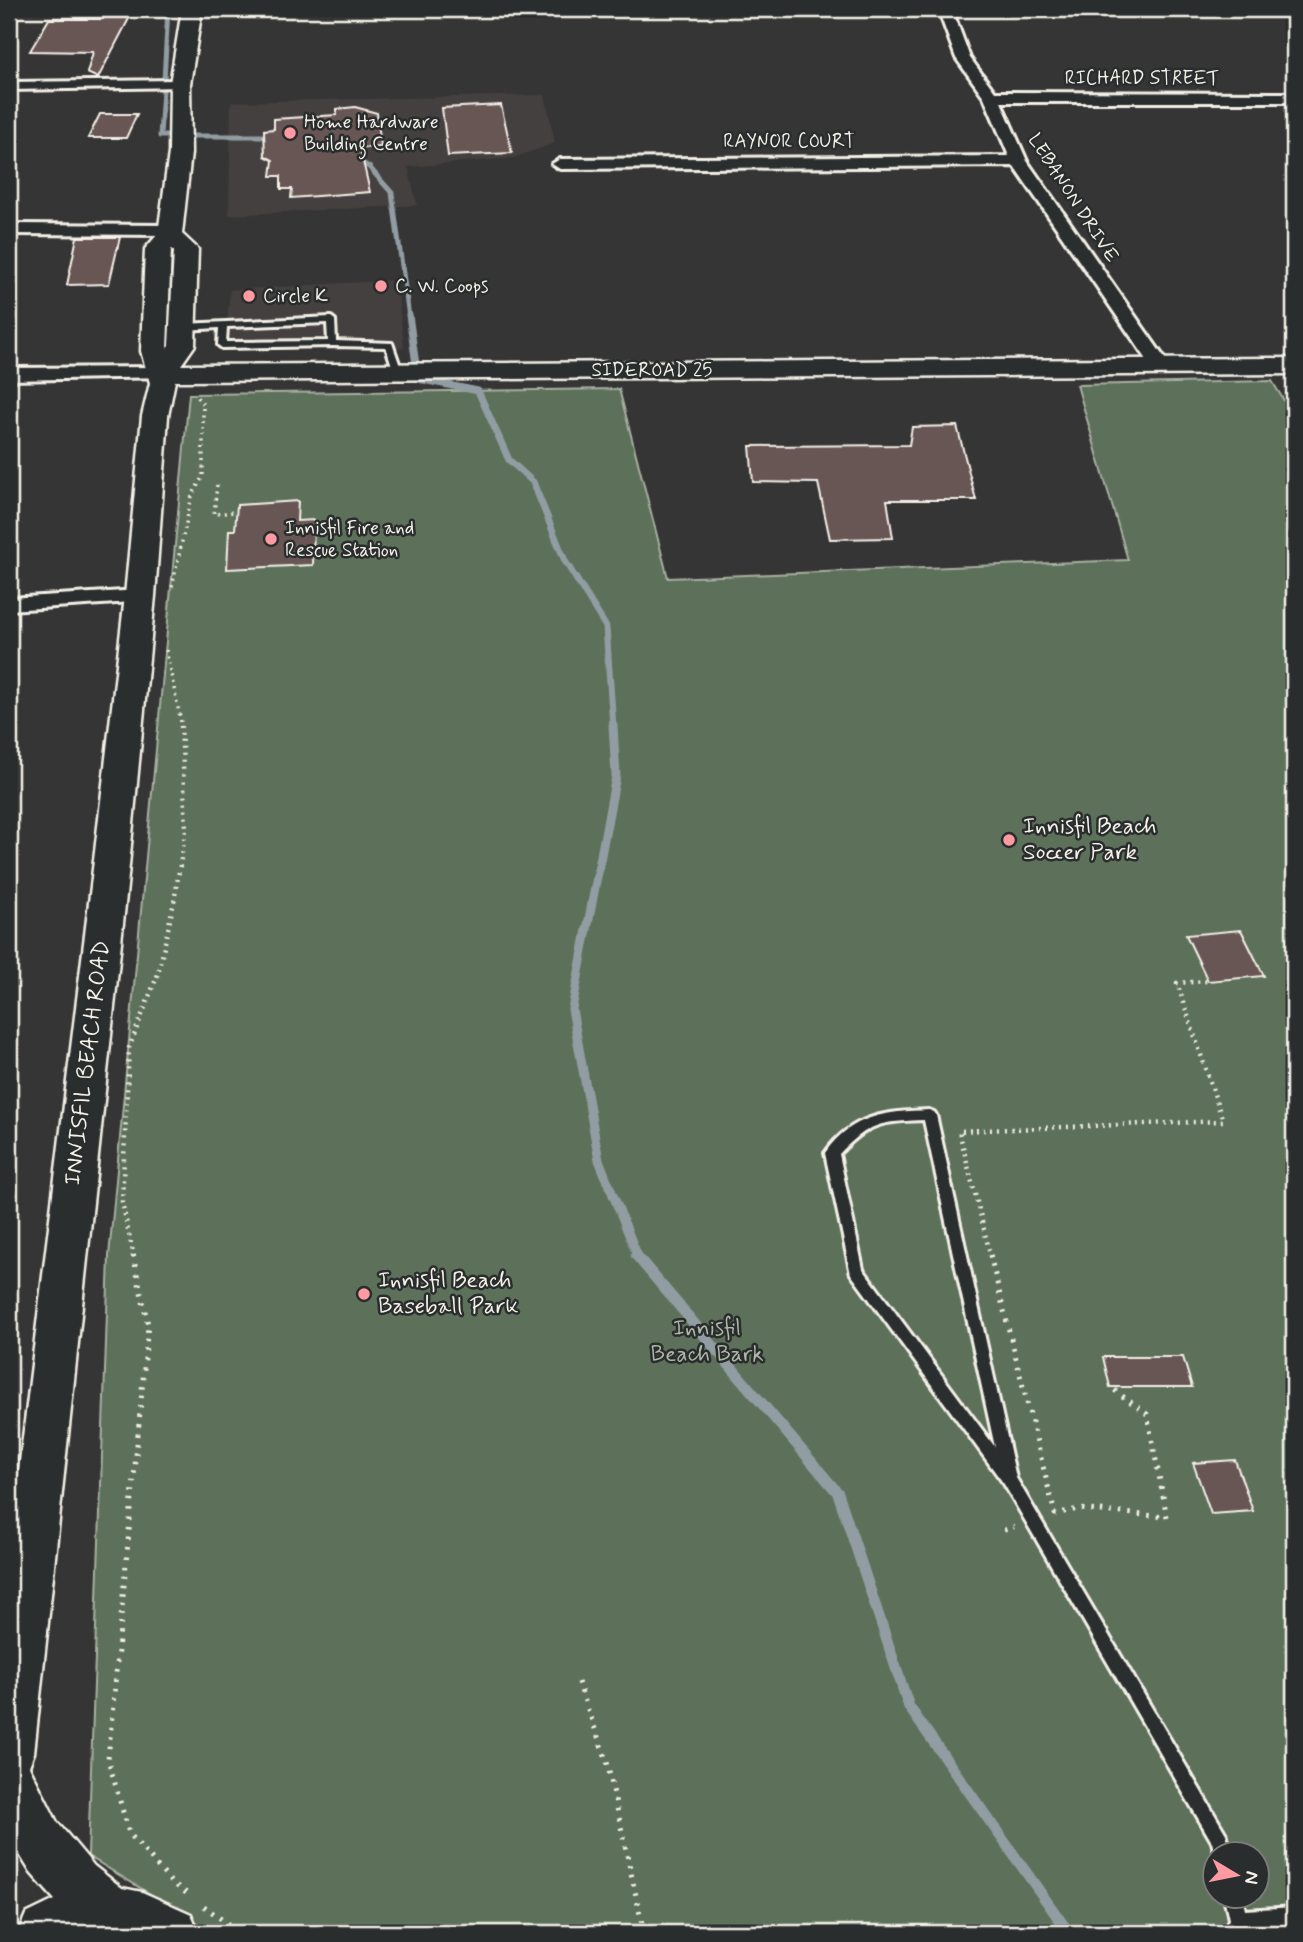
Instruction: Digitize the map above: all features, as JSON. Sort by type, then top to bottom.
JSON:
[{"type":"main road","name":"INNISFIL BEACH ROAD","points":[[162,373],[153,351],[157,249],[170,233],[180,153],[180,85],[192,9]]},
{"type":"main road","name":"INNISFIL BEACH ROAD","points":[[162,373],[182,345],[186,249],[170,233]]},
{"type":"main road","name":"SIDEROAD 25","points":[[162,373],[1161,366],[1293,368]]},
{"type":"main road","name":"INNISFIL BEACH ROAD","points":[[9,1753],[156,594]]},
{"type":"main road","points":[[9,1780],[28,1825],[57,1866],[82,1892],[111,1913]]},
{"type":"main road","points":[[45,1933],[80,1917],[111,1913],[143,1918],[173,1933]]},
{"type":"street","name":"LEBANON DRIVE","points":[[945,9],[963,58],[991,97],[1019,161],[1161,366]]},
{"type":"street","points":[[9,86],[180,85]]},
{"type":"street","name":"RICHARD STREET","points":[[991,97],[1294,97]]},
{"type":"street","name":"RAYNOR COURT","points":[[560,164],[1019,161]]},
{"type":"street","points":[[9,229],[170,233]]},
{"type":"street","name":"SIDEROAD 25","points":[[9,374],[162,373]]},
{"type":"street","name":"INNISFIL BEACH ROAD","points":[[156,594],[155,416],[163,383],[162,373]]},
{"type":"street","points":[[9,604],[156,594]]},
{"type":"lane","points":[[183,327],[331,320],[332,343]]},
{"type":"lane","points":[[223,326],[222,345],[389,345],[398,372]]},
{"type":"lane","points":[[1009,1479],[929,1115],[872,1118],[852,1132],[832,1153],[856,1270],[1009,1479],[1220,1840]]},
{"type":"lane","points":[[1236,1926],[1294,1916]]},
{"type":"path","points":[[156,594],[192,496],[203,475],[203,404],[193,392]]},
{"type":"path","points":[[216,485],[214,514],[236,512]]},
{"type":"path","points":[[165,644],[183,733],[186,828],[174,902],[158,974],[129,1048],[122,1202],[148,1325],[108,1759],[129,1833],[170,1881],[240,1933]]},
{"type":"path","points":[[1110,1387],[1147,1414],[1167,1517],[1078,1510],[1055,1514],[959,1131],[1223,1121],[1177,983],[1208,981]]},
{"type":"path","points":[[578,1682],[607,1762],[644,1933]]},
{"type":"shaded area","points":[[545,95],[555,143],[513,158],[408,167],[417,205],[229,215],[231,102]]},
{"type":"shaded area","points":[[396,280],[404,348],[225,347],[230,290]]},
{"type":"green space","name":"Innisfil Beach Bark","points":[[1272,381],[1294,417],[1294,1933],[204,1933],[201,1925],[88,1856],[109,1256],[189,394],[619,389],[668,578],[1128,560],[1077,385]]},
{"type":"building","points":[[107,9],[134,9],[98,78],[87,73],[93,52],[30,51],[49,19],[103,19]]},
{"type":"building","points":[[501,105],[512,153],[448,156],[442,108]]},
{"type":"building","points":[[355,107],[377,113],[381,147],[360,148],[370,192],[291,198],[292,189],[281,189],[281,176],[271,176],[273,160],[265,156],[264,130],[274,129],[274,119],[337,115],[337,109]]},
{"type":"building","points":[[100,114],[137,114],[126,138],[88,138]]},
{"type":"building","points":[[77,237],[120,237],[109,284],[67,285]]},
{"type":"building","points":[[957,426],[976,500],[887,500],[893,538],[830,539],[818,483],[753,482],[750,446],[909,445],[912,427]]},
{"type":"building","name":"Innisfil Fire and Rescue Station","points":[[298,501],[297,521],[314,520],[313,565],[227,569],[229,530],[235,530],[237,505]]},
{"type":"building","points":[[1241,930],[1264,976],[1208,981],[1186,935]]},
{"type":"building","points":[[1103,1357],[1183,1357],[1192,1387],[1110,1387]]},
{"type":"building","points":[[1235,1460],[1253,1511],[1211,1514],[1193,1463]]},
{"type":"waterway","points":[[164,80],[168,9]]},
{"type":"waterway","points":[[163,90],[160,136],[276,136]]},
{"type":"waterway","points":[[355,159],[369,167],[392,193],[409,317]]},
{"type":"waterway","points":[[409,315],[418,379],[478,391],[509,460],[533,482],[565,561],[606,627],[613,727]]},
{"type":"waterway","points":[[613,725],[616,776],[572,1009],[599,1160],[638,1257]]},
{"type":"waterway","points":[[636,1255],[838,1493],[909,1707],[1069,1933]]},
{"type":"place","name":"Home Hardware Building Centre","points":[[290,133]]},
{"type":"place","name":"C. W. Coops","points":[[381,286]]},
{"type":"place","name":"Circle K","points":[[249,296]]},
{"type":"place","name":"Innisfil Fire and Rescue Station","points":[[271,539]]},
{"type":"place","name":"Innisfil Beach Soccer Park","points":[[1009,840]]},
{"type":"place","name":"Innisfil Beach Baseball Park","points":[[364,1294]]}]
